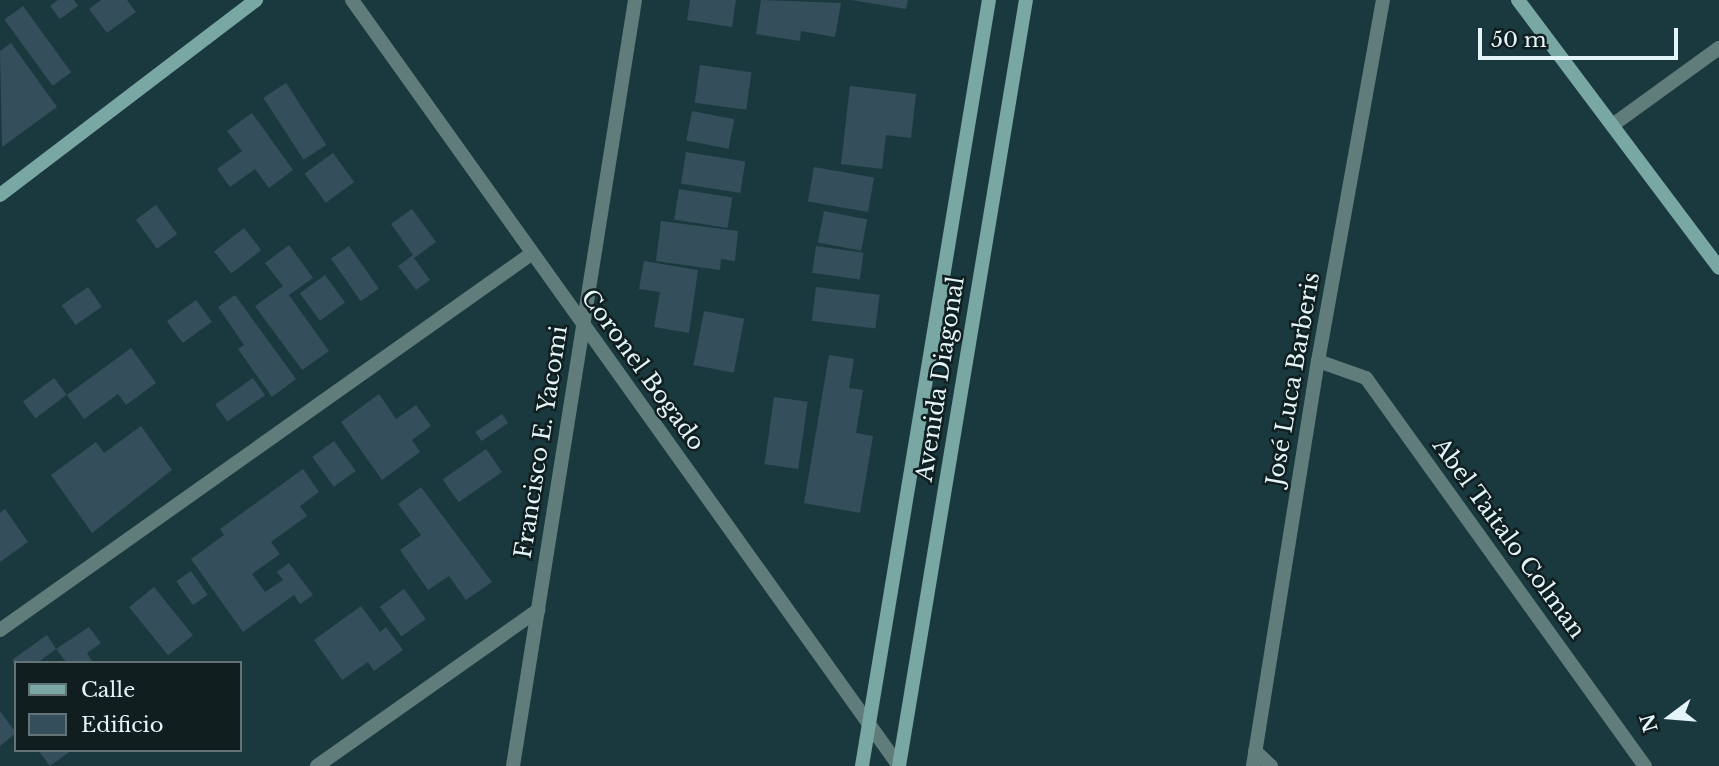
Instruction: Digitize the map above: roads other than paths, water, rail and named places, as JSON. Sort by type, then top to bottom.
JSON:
[{"type":"main road","points":[[0,195],[256,0]]},
{"type":"main road","name":"Avenida Diagonal","points":[[862,766],[989,0]]},
{"type":"main road","name":"Avenida Diagonal","points":[[899,766],[1026,0]]},
{"type":"main road","points":[[1518,0],[1614,124],[1719,268]]},
{"type":"street","name":"Coronel Bogado","points":[[352,0],[899,766]]},
{"type":"street","name":"Francisco E. Yacomi","points":[[513,766],[635,0]]},
{"type":"street","name":"José Luca Barberis","points":[[1254,759],[1318,361],[1383,0]]},
{"type":"street","points":[[1614,124],[1719,48]]},
{"type":"street","points":[[0,630],[531,254]]},
{"type":"street","name":"Abel Taitalo Colman","points":[[1318,361],[1366,378],[1645,766]]},
{"type":"street","points":[[317,766],[538,610]]},
{"type":"street","points":[[1254,759],[1271,766]]}]
